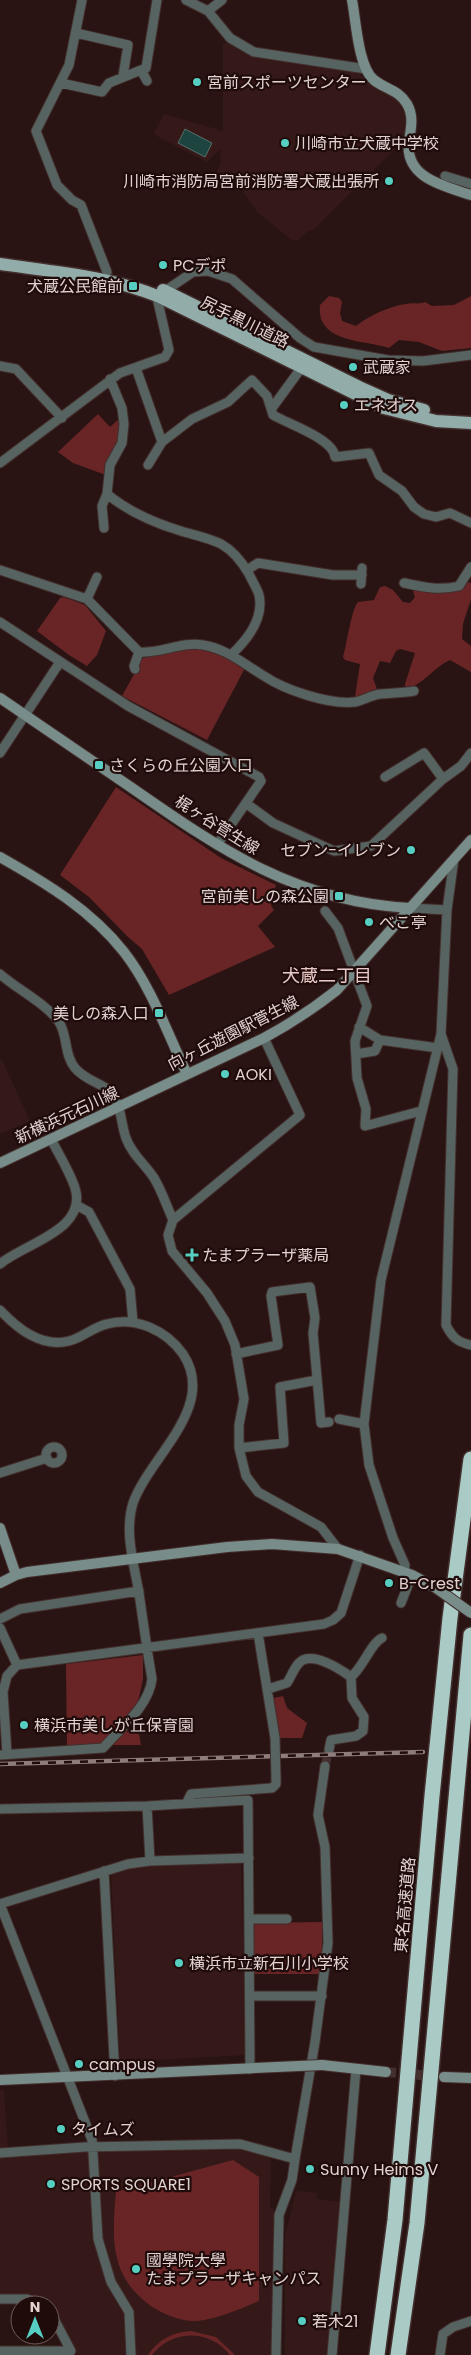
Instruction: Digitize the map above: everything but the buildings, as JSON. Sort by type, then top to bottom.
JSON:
[{"type":"highway","name":"東名高速道路","points":[[377,2355],[395,2220],[432,1796],[450,1618],[471,1459]]},
{"type":"highway","points":[[398,2355],[418,2214],[471,1635]]},
{"type":"main road","name":"尻手黒川道路","points":[[0,257],[107,272],[163,294],[304,364],[384,408],[436,421],[471,423]]},
{"type":"main road","name":"尻手黒川道路","points":[[0,264],[108,280],[163,294]]},
{"type":"main road","name":"尻手黒川道路","points":[[304,364],[388,400],[436,413],[471,414]]},
{"type":"street","points":[[82,0],[69,65],[36,131],[57,185],[72,200],[81,205],[107,272]]},
{"type":"street","points":[[61,83],[102,92],[110,83],[146,68],[157,0]]},
{"type":"street","points":[[186,0],[208,11],[230,38],[254,52],[366,70]]},
{"type":"street","points":[[208,11],[222,0]]},
{"type":"street","points":[[352,0],[366,70],[375,81],[403,97],[408,105],[412,123],[409,144],[410,159],[420,174],[435,182],[471,195]]},
{"type":"street","points":[[76,33],[128,45],[123,76]]},
{"type":"street","points":[[141,70],[147,81]]},
{"type":"street","points":[[445,176],[471,184]]},
{"type":"street","points":[[0,463],[62,418],[110,379],[120,373],[159,361],[165,357],[169,350],[158,302],[163,294],[193,272],[208,271],[222,274],[232,279],[300,338],[314,347],[388,360],[423,361],[471,355]]},
{"type":"street","points":[[272,408],[314,347]]},
{"type":"street","points":[[0,366],[16,368],[62,418]]},
{"type":"street","points":[[136,368],[162,442]]},
{"type":"street","points":[[104,528],[102,506],[107,494],[110,464],[122,443],[124,424],[122,408],[110,379]]},
{"type":"street","points":[[148,465],[162,442],[192,420],[228,402],[252,380],[267,396],[273,415],[327,442],[335,452],[335,457],[368,453],[379,475],[402,491],[414,507],[424,514],[436,517],[450,513],[471,523]]},
{"type":"street","points":[[107,494],[132,512],[149,520],[221,544],[233,552],[247,570],[259,594],[260,608],[256,624],[242,644],[232,654]]},
{"type":"street","points":[[247,570],[258,563],[333,575],[362,576]]},
{"type":"street","points":[[404,583],[435,589],[458,586],[471,567]]},
{"type":"street","points":[[0,570],[87,599],[139,652],[151,653],[188,644],[202,644],[232,654],[266,678],[325,700],[355,702],[378,694],[400,694],[414,690]]},
{"type":"street","points":[[87,599],[97,577]]},
{"type":"street","points":[[0,622],[128,706],[259,777],[261,781],[217,846]]},
{"type":"street","points":[[135,669],[134,666],[139,652]]},
{"type":"street","points":[[0,753],[60,662]]},
{"type":"street","name":"梶ヶ谷菅生線","points":[[0,698],[217,846],[264,871],[300,886],[377,904],[447,910]]},
{"type":"street","points":[[385,777],[424,753],[443,779]]},
{"type":"street","points":[[247,804],[273,823],[334,851],[371,846],[443,779],[461,766],[471,753]]},
{"type":"street","name":"向ヶ丘遊園駅菅生線","points":[[146,1094],[264,1038],[312,1010],[336,990],[355,970],[471,840]]},
{"type":"street","points":[[0,857],[71,900],[108,933],[138,972],[187,1074]]},
{"type":"street","points":[[401,1603],[408,1573],[393,1538],[369,1465],[364,1424],[381,1280],[420,1111],[441,1034],[447,910],[454,858]]},
{"type":"street","points":[[325,911],[338,928],[367,1006],[355,1041],[357,1078],[366,1109],[365,1126],[420,1111]]},
{"type":"street","points":[[0,974],[19,990],[51,1011],[60,1024],[68,1055],[74,1067],[82,1076],[110,1092],[118,1108],[126,1139],[138,1161],[154,1177],[173,1220]]},
{"type":"street","points":[[359,1027],[380,1040],[438,1048]]},
{"type":"street","points":[[441,1034],[453,1069],[446,1325],[452,1337],[467,1344]]},
{"type":"street","points":[[264,1038],[300,1116],[173,1220],[168,1235],[172,1251],[207,1294],[225,1321],[236,1354],[244,1399],[239,1425],[239,1448],[246,1476],[258,1492],[321,1526],[338,1549]]},
{"type":"street","points":[[356,1054],[375,1051],[380,1040]]},
{"type":"street","name":"新横浜元石川線","points":[[0,1163],[146,1094]]},
{"type":"street","points":[[0,1264],[11,1254],[66,1226],[78,1206],[75,1188],[51,1139]]},
{"type":"street","points":[[78,1206],[89,1212],[130,1289],[133,1322]]},
{"type":"street","points":[[236,1354],[278,1345],[272,1292],[310,1287],[315,1318],[313,1333],[320,1423],[329,1422]]},
{"type":"street","points":[[0,1310],[26,1333],[44,1341],[68,1341],[107,1324],[133,1322],[152,1327],[170,1340],[188,1362],[191,1382],[189,1407],[174,1438],[145,1480],[133,1503],[130,1530],[133,1560],[139,1591],[147,1647],[152,1679],[151,1690],[144,1702],[103,1748],[3,1754],[3,1692],[7,1676],[17,1666],[147,1647],[324,1624],[333,1620],[341,1613],[360,1555]]},
{"type":"street","points":[[239,1448],[284,1443],[280,1387],[317,1380]]},
{"type":"street","points":[[339,1419],[364,1424]]},
{"type":"street","points":[[0,1473],[47,1458]]},
{"type":"street","points":[[0,1528],[16,1575]]},
{"type":"street","points":[[0,1583],[16,1575],[227,1547],[272,1544],[338,1549],[360,1555],[408,1573],[436,1588],[471,1613]]},
{"type":"street","points":[[0,1619],[20,1609],[139,1591]]},
{"type":"street","points":[[0,1628],[17,1666]]},
{"type":"street","points":[[187,1802],[191,1794],[272,1788],[276,1784],[275,1738],[258,1633]]},
{"type":"street","points":[[351,1677],[360,1669],[376,1641],[382,1638]]},
{"type":"street","points":[[268,1689],[288,1683],[297,1664],[303,1659],[311,1658],[351,1677]]},
{"type":"street","points":[[329,1750],[331,1740],[356,1736],[364,1728],[364,1717],[352,1698],[351,1677]]},
{"type":"street","points":[[276,2355],[279,2215],[292,2180],[322,1996],[328,1943],[325,1847],[318,1814],[325,1766]]},
{"type":"street","points":[[0,1810],[147,1806],[187,1802],[248,1800],[250,2069]]},
{"type":"street","points":[[147,1806],[150,1861]]},
{"type":"street","points":[[131,2355],[129,2312],[111,2282],[98,2239],[92,2140],[0,1904],[128,1864],[150,1861],[249,1858]]},
{"type":"street","points":[[104,1872],[115,2076]]},
{"type":"street","points":[[250,1919],[287,1919]]},
{"type":"street","points":[[250,1996],[322,1996]]},
{"type":"street","points":[[0,2080],[322,2065],[386,2072]]},
{"type":"street","points":[[332,2355],[356,2069]]},
{"type":"street","points":[[444,2077],[471,2078]]},
{"type":"street","points":[[0,2153],[240,2144],[295,2159]]},
{"type":"street","points":[[440,2355],[443,2334],[453,2327],[471,2321]]},
{"type":"street","points":[[0,2351],[72,2353],[60,2330]]},
{"type":"shaded area","name":"川崎市立犬蔵中学校","points":[[223,43],[230,43],[257,56],[358,73],[370,83],[395,97],[406,110],[407,137],[313,230],[307,232],[298,240],[292,240],[257,212],[244,193],[240,182],[233,184],[216,173],[221,162],[220,149],[207,162],[153,134],[164,114],[223,131]]},
{"type":"shaded area","points":[[329,296],[339,298],[342,302],[340,313],[342,321],[356,326],[380,312],[400,305],[425,302],[432,306],[454,305],[471,296],[471,348],[442,351],[419,342],[399,340],[389,348],[344,338],[326,327],[321,317],[320,305]]},
{"type":"shaded area","points":[[98,414],[110,427],[119,419],[120,434],[106,475],[73,463],[58,452]]},
{"type":"shaded area","points":[[466,582],[471,583],[471,599],[463,624],[462,639],[471,646],[471,672],[450,660],[418,684],[406,689],[405,684],[415,653],[400,649],[396,651],[390,663],[380,661],[373,678],[377,689],[355,697],[360,664],[345,660],[343,657],[351,619],[358,602],[374,600],[380,587],[385,586],[393,590],[403,602],[410,603],[415,597],[413,591]]},
{"type":"shaded area","points":[[64,597],[85,605],[106,631],[97,655],[87,666],[37,631],[60,598]]},
{"type":"shaded area","points":[[195,648],[218,652],[245,668],[207,740],[122,696],[143,658]]},
{"type":"shaded area","points":[[116,787],[221,858],[276,885],[271,906],[274,910],[258,926],[275,947],[169,995],[142,949],[89,897],[60,875]]},
{"type":"shaded area","points":[[2,1060],[30,1121],[0,1134],[0,1061]]},
{"type":"shaded area","points":[[143,1655],[143,1679],[138,1702],[106,1741],[100,1745],[67,1747],[66,1664]]},
{"type":"shaded area","points":[[283,1696],[287,1708],[307,1723],[302,1738],[277,1738],[274,1698]]},
{"type":"shaded area","points":[[125,1731],[139,1734],[141,1745],[113,1745]]},
{"type":"shaded area","name":"横浜市立新石川小学校","points":[[241,1863],[246,2055],[120,2062],[111,1871],[134,1866]]},
{"type":"shaded area","points":[[322,1922],[322,1958],[319,1974],[253,1974],[250,1923]]},
{"type":"shaded area","points":[[0,2090],[4,2090],[8,2148],[0,2148]]},
{"type":"shaded area","name":"國學院大學 たまプラーザキャンパス","points":[[240,2148],[271,2155],[270,2208],[274,2209],[271,2355],[78,2355],[60,2318],[60,2295],[0,2295],[0,2157],[105,2151]]},
{"type":"shaded area","points":[[233,2160],[259,2177],[259,2301],[205,2320],[185,2320],[167,2315],[151,2306],[137,2294],[127,2282],[120,2269],[114,2240],[116,2192]]},
{"type":"shaded area","name":"國學院大學 たまプラーザキャンパス","points":[[296,2191],[317,2193],[317,2199],[341,2202],[328,2355],[285,2355],[285,2236]]},
{"type":"shaded area","points":[[191,2331],[216,2337],[235,2355],[230,2355],[222,2346],[212,2340],[191,2336],[170,2340],[160,2346],[152,2355],[148,2355],[161,2341],[178,2333]]},
{"type":"water","points":[[185,129],[212,143],[205,157],[178,143]]},
{"type":"tunnel","points":[[325,1766],[329,1750]]},
{"type":"tunnel","points":[[386,2072],[444,2077]]},
{"type":"railway","points":[[0,1764],[423,1752]]},
{"type":"place","name":"宮前スポーツセンター","points":[[197,82]]},
{"type":"place","name":"川崎市立犬蔵中学校","points":[[285,143]]},
{"type":"place","name":"川崎市消防局宮前消防署犬蔵出張所","points":[[389,181]]},
{"type":"place","name":"PCデポ","points":[[163,265]]},
{"type":"place","name":"犬蔵公民館前","points":[[133,286]]},
{"type":"place","name":"武蔵家","points":[[353,367]]},
{"type":"place","name":"エネオス","points":[[344,405]]},
{"type":"place","name":"さくらの丘公園入口","points":[[99,765]]},
{"type":"place","name":"セブン-イレブン","points":[[411,850]]},
{"type":"place","name":"宮前美しの森公園","points":[[339,896]]},
{"type":"place","name":"べこ亭","points":[[369,922]]},
{"type":"place","name":"美しの森入口","points":[[159,1013]]},
{"type":"place","name":"AOKI","points":[[225,1074]]},
{"type":"place","name":"たまプラーザ薬局","points":[[192,1255]]},
{"type":"place","name":"B-Crest","points":[[389,1583]]},
{"type":"place","name":"横浜市美しが丘保育園","points":[[24,1725]]},
{"type":"place","name":"横浜市立新石川小学校","points":[[179,1963]]},
{"type":"place","name":"campus","points":[[79,2064]]},
{"type":"place","name":"タイムズ","points":[[61,2129]]},
{"type":"place","name":"Sunny Heims V","points":[[310,2169]]},
{"type":"place","name":"SPORTS SQUARE1","points":[[51,2184]]},
{"type":"place","name":"國學院大學 たまプラーザキャンパス","points":[[136,2269]]},
{"type":"place","name":"若木21","points":[[302,2321]]},
{"type":"district","name":"犬蔵二丁目","points":[[327,975]]}]
